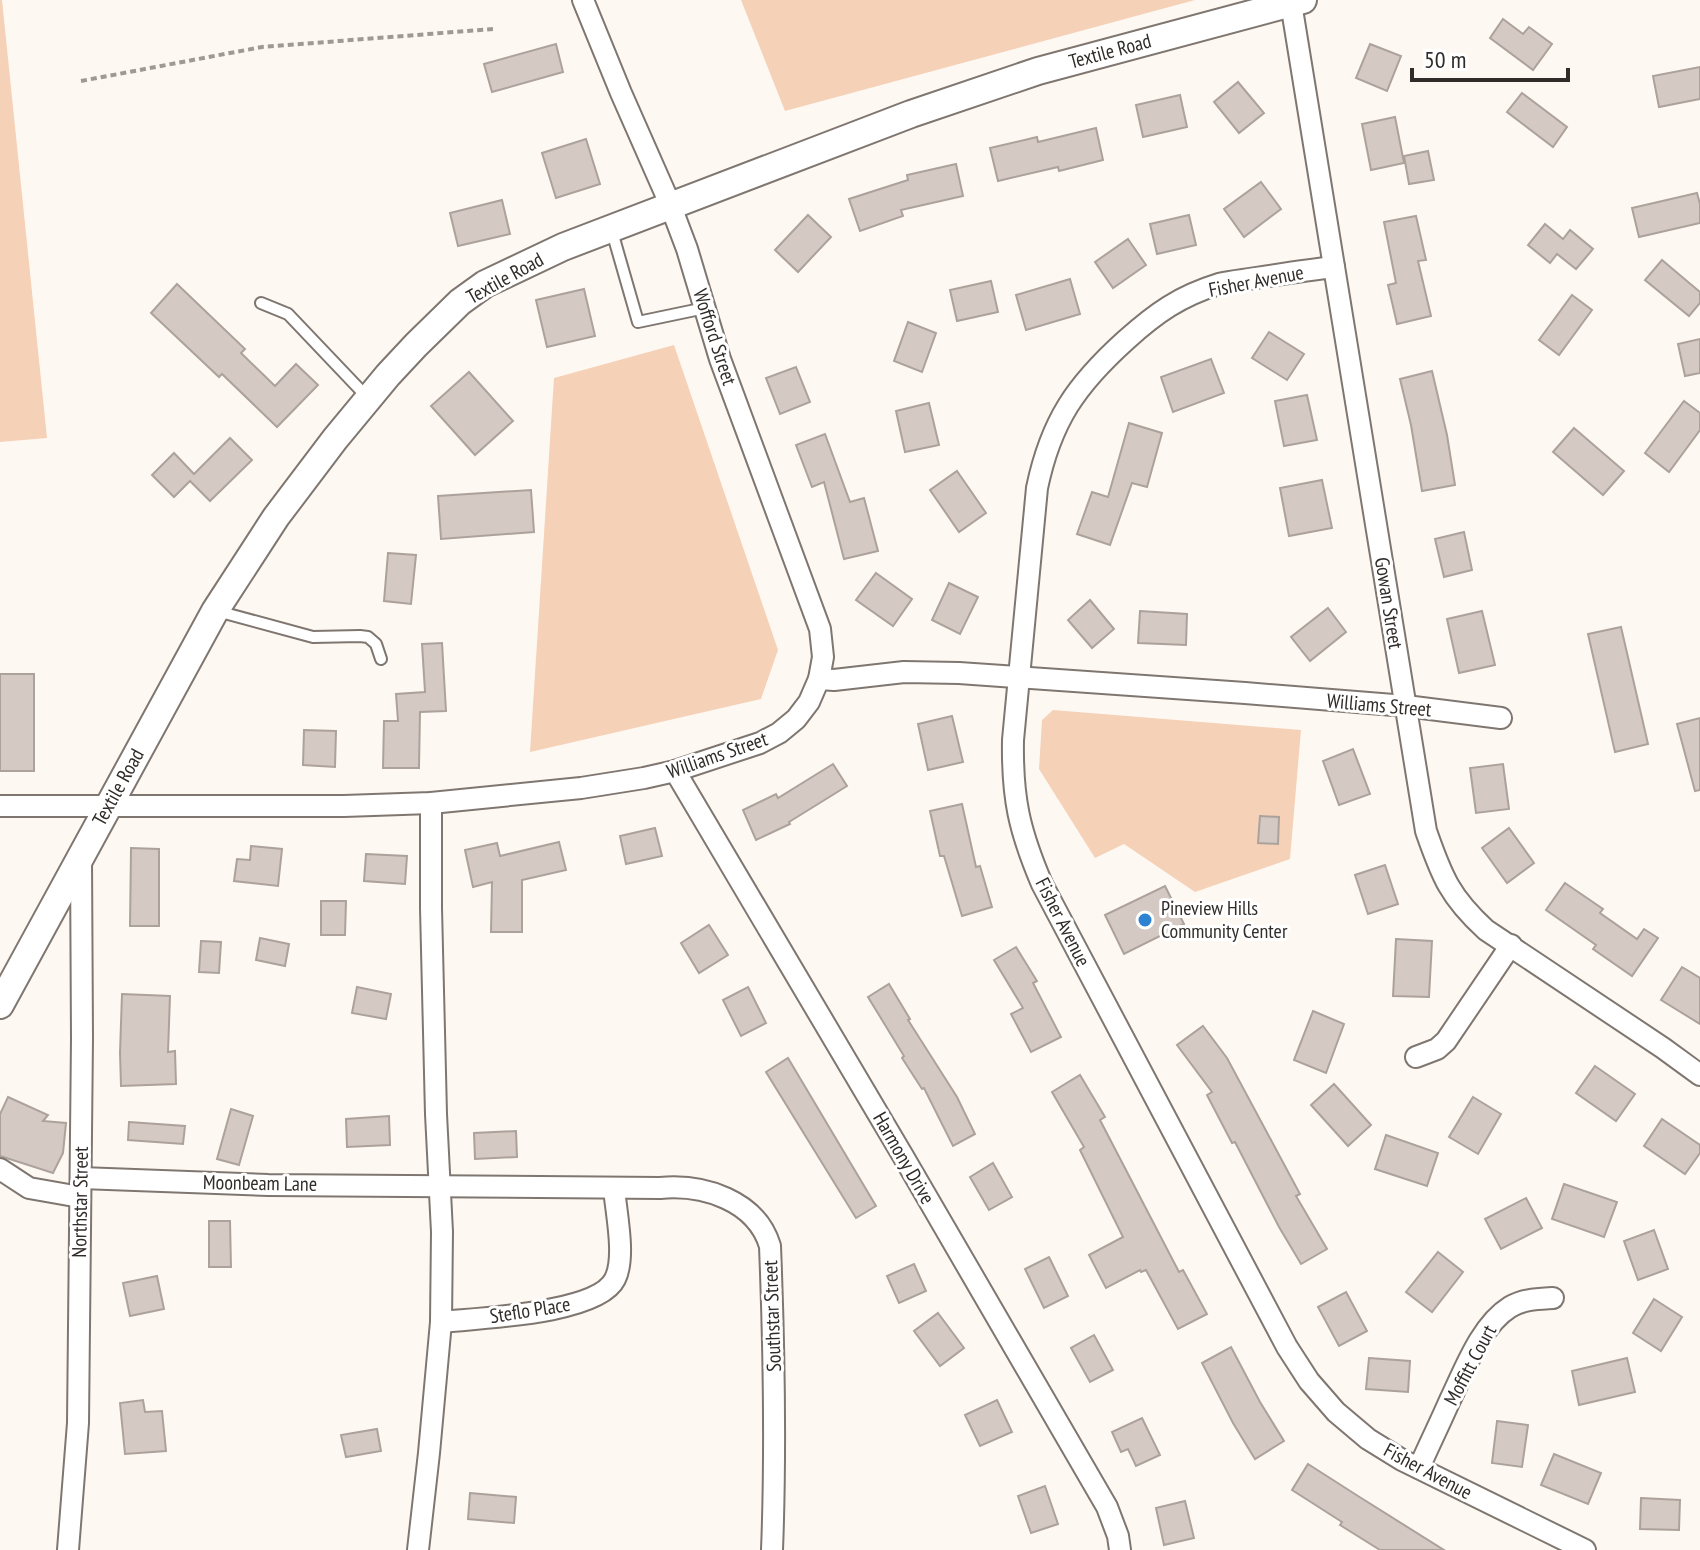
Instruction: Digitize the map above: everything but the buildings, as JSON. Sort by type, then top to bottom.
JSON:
[{"type":"street","name":"Wofford Street","points":[[583,0],[687,249],[720,359],[820,629],[823,657],[819,679]]},
{"type":"street","name":"Textile Road","points":[[0,1005],[215,611],[276,517],[368,399],[460,302],[485,284],[563,247],[911,114],[1038,71],[1297,2]]},
{"type":"street","name":"Gowan Street","points":[[1297,2],[1334,267],[1426,831],[1437,862],[1448,888],[1465,911],[1486,930],[1700,1075]]},
{"type":"street","name":"Fisher Avenue","points":[[1334,267],[1221,284],[1186,296],[1153,316],[1098,365],[1076,392],[1060,419],[1048,447],[1037,488],[1013,740],[1013,778],[1021,826],[1027,850],[1042,884],[1287,1347],[1309,1381],[1336,1412],[1368,1439],[1402,1460],[1585,1550]]},
{"type":"street","name":"Williams Street","points":[[0,806],[344,806],[431,803],[581,788],[675,771],[739,751],[779,733],[796,719],[809,702],[819,679],[904,672],[1245,693],[1406,706],[1501,718]]},
{"type":"street","name":"Harmony Drive","points":[[675,771],[1107,1507],[1120,1550]]},
{"type":"street","points":[[418,1550],[441,1322],[442,1232],[431,908],[431,803]]},
{"type":"street","name":"Northstar Street","points":[[68,1550],[78,1423],[81,854]]},
{"type":"street","points":[[1416,1057],[1437,1049],[1446,1041],[1511,945]]},
{"type":"street","name":"Moonbeam Lane","points":[[0,1169],[29,1188],[440,1186]]},
{"type":"street","name":"Southstar Street","points":[[440,1186],[675,1187],[707,1191],[738,1205],[756,1220],[770,1246],[775,1477],[772,1550]]},
{"type":"street","name":"Steflo Place","points":[[441,1322],[552,1310],[594,1298],[609,1289],[617,1276],[620,1255],[614,1188]]},
{"type":"street","name":"Moffitt Court","points":[[1419,1468],[1463,1374],[1495,1318],[1526,1299],[1553,1298]]},
{"type":"lane","points":[[611,227],[638,322],[705,308]]},
{"type":"lane","points":[[261,303],[288,314],[368,399]]},
{"type":"lane","points":[[215,611],[313,637],[368,637],[376,644],[381,659]]},
{"type":"path","points":[[81,81],[262,47],[493,29]]},
{"type":"shaded area","points":[[0,0],[47,438],[0,442]]},
{"type":"shaded area","points":[[741,0],[1195,0],[785,111]]},
{"type":"shaded area","points":[[674,345],[778,650],[761,699],[530,752],[554,378]]},
{"type":"shaded area","points":[[1053,710],[1301,730],[1290,859],[1195,892],[1124,844],[1095,858],[1039,769],[1042,720]]},
{"type":"place","name":"Pineview Hills Community Center","points":[[1145,920]]}]
